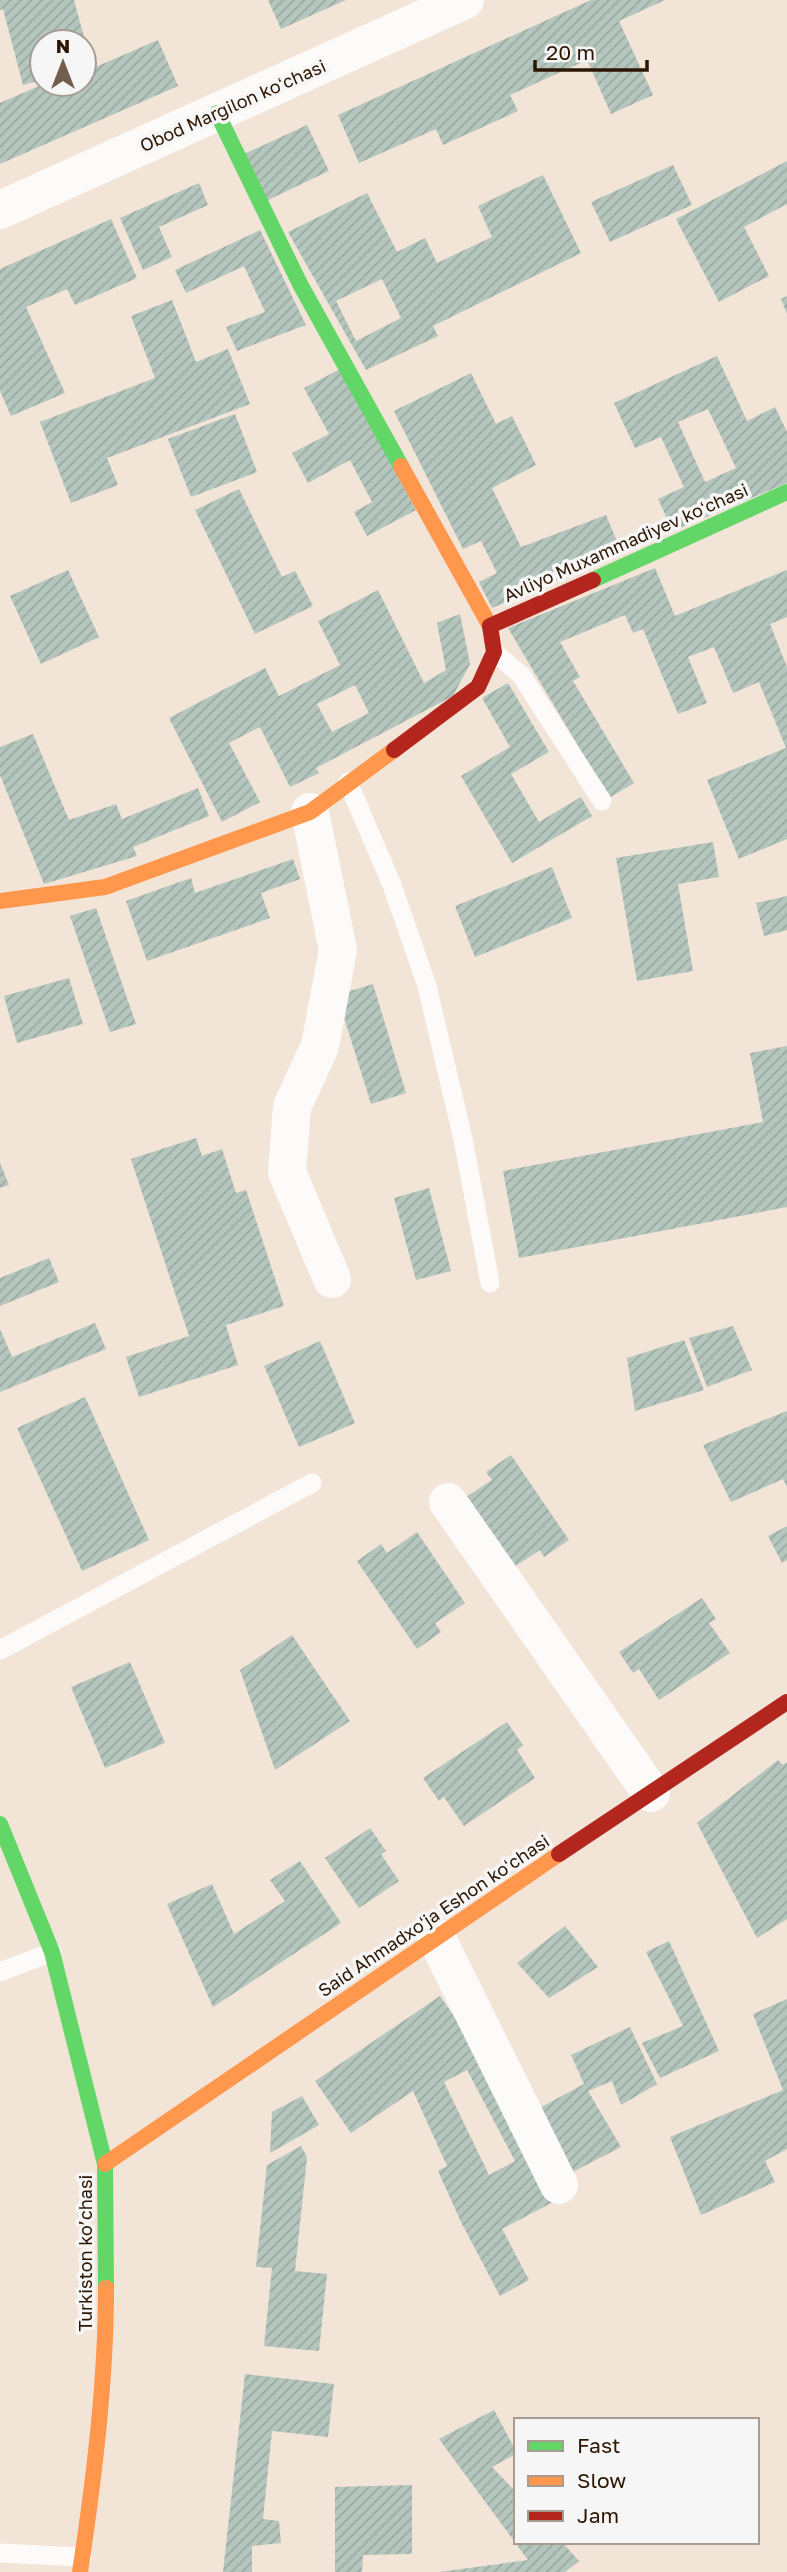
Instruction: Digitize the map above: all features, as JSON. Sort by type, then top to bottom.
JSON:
[{"type":"street","name":"Obod Margilon koʻchasi","points":[[0,210],[465,0]]},
{"type":"street","points":[[0,901],[105,887],[310,812],[478,687],[494,652],[490,626],[300,284],[218,113]]},
{"type":"street","name":"Avliyo Muxammadiyev koʻchasi","points":[[490,626],[787,492]]},
{"type":"street","points":[[310,812],[338,950],[320,1046],[292,1107],[287,1172],[332,1279]]},
{"type":"street","points":[[448,1502],[651,1793]]},
{"type":"street","name":"Said Ahmadxoʻja Eshon koʻchasi","points":[[105,2164],[436,1937],[787,1702]]},
{"type":"street","name":"Turkiston ko’chasi","points":[[0,1824],[52,1952],[105,2164],[106,2329],[90,2505],[81,2565]]},
{"type":"street","points":[[436,1937],[559,2185]]},
{"type":"lane","points":[[494,652],[521,675],[602,801]]},
{"type":"lane","points":[[348,782],[392,885],[427,986],[463,1139],[490,1283]]},
{"type":"lane","points":[[0,1650],[312,1483]]},
{"type":"lane","points":[[0,1972],[52,1952]]},
{"type":"lane","points":[[0,2553],[81,2565]]},
{"type":"building","points":[[0,0],[74,0],[82,28],[28,28],[28,84],[23,85],[3,9],[0,10]]},
{"type":"building","points":[[268,0],[346,0],[281,29]]},
{"type":"building","points":[[591,0],[665,0],[619,21],[653,95],[611,114],[587,60],[510,95],[518,111],[443,145],[436,129],[359,163],[338,115]]},
{"type":"building","points":[[158,40],[178,86],[0,164],[0,103],[28,91],[28,98],[98,98],[98,66]]},
{"type":"building","points":[[307,125],[329,171],[266,201],[244,154]]},
{"type":"building","points":[[787,161],[787,204],[744,227],[769,276],[719,302],[676,219]]},
{"type":"building","points":[[673,165],[692,205],[610,242],[591,202]]},
{"type":"building","points":[[543,175],[581,253],[433,326],[438,336],[366,370],[288,232],[367,193],[397,252],[425,238],[437,263],[492,237],[478,206]],"holes":[[[382,279],[401,318],[356,341],[336,301]]]},
{"type":"building","points":[[199,183],[208,205],[159,227],[172,257],[143,270],[120,218]]},
{"type":"building","points":[[111,219],[137,278],[75,305],[67,289],[26,307],[65,393],[11,416],[0,391],[0,269]]},
{"type":"building","points":[[260,230],[306,325],[237,351],[226,327],[265,312],[244,266],[186,293],[175,270]]},
{"type":"building","points":[[787,296],[787,314],[781,299]]},
{"type":"building","points":[[172,300],[196,362],[228,349],[250,404],[107,458],[118,485],[71,503],[40,422],[155,378],[131,316]]},
{"type":"building","points":[[717,356],[747,421],[775,407],[787,432],[787,483],[673,531],[658,499],[684,487],[661,437],[635,448],[614,403]],"holes":[[[708,409],[736,468],[705,482],[678,422]]]},
{"type":"building","points":[[340,369],[416,510],[367,536],[354,512],[372,502],[350,460],[308,483],[292,453],[329,434],[304,388]]},
{"type":"building","points":[[471,373],[496,424],[512,416],[536,465],[492,488],[521,547],[606,515],[622,553],[492,608],[479,582],[497,573],[481,541],[463,549],[394,411]]},
{"type":"building","points":[[235,414],[257,472],[191,497],[168,439]]},
{"type":"building","points":[[239,489],[282,577],[295,571],[313,606],[255,634],[195,510]]},
{"type":"building","points":[[655,568],[675,616],[787,570],[787,617],[770,624],[787,667],[787,839],[739,859],[707,780],[786,748],[759,682],[733,693],[714,647],[688,657],[707,703],[678,714],[643,629],[633,633],[625,615],[560,642],[580,677],[573,681],[634,783],[609,798],[508,628]]},
{"type":"building","points":[[68,570],[99,637],[41,664],[10,596]]},
{"type":"building","points":[[378,590],[424,683],[446,670],[437,623],[460,614],[470,664],[453,696],[316,768],[319,773],[290,787],[260,727],[229,743],[260,802],[222,822],[169,718],[265,668],[279,696],[340,665],[318,621]],"holes":[[[355,685],[369,713],[332,732],[317,704]]]},
{"type":"building","points":[[508,683],[549,752],[511,774],[539,822],[581,797],[592,816],[512,863],[461,776],[510,747],[482,698]]},
{"type":"building","points":[[33,734],[69,820],[116,804],[122,819],[198,788],[209,816],[133,847],[137,856],[44,884],[0,775],[0,747]]},
{"type":"building","points":[[713,842],[719,877],[678,884],[693,971],[637,981],[616,858]]},
{"type":"building","points":[[293,859],[300,879],[261,893],[270,918],[147,961],[126,901],[191,878],[195,893]]},
{"type":"building","points":[[552,867],[572,918],[475,957],[455,906]]},
{"type":"building","points":[[787,896],[787,930],[764,936],[756,903]]},
{"type":"building","points":[[96,908],[136,1024],[110,1032],[70,916]]},
{"type":"building","points":[[69,978],[83,1024],[17,1043],[4,996]]},
{"type":"building","points":[[373,984],[406,1093],[371,1104],[337,995]]},
{"type":"building","points":[[787,1046],[787,1207],[519,1258],[503,1171],[763,1122],[750,1053]]},
{"type":"building","points":[[196,1138],[202,1156],[222,1149],[236,1193],[246,1190],[284,1306],[226,1325],[238,1365],[139,1397],[126,1357],[189,1336],[131,1159]]},
{"type":"building","points":[[0,1163],[9,1185],[0,1188]]},
{"type":"building","points":[[429,1188],[451,1271],[416,1280],[394,1198]]},
{"type":"building","points":[[49,1258],[59,1282],[0,1306],[0,1278]]},
{"type":"building","points":[[95,1323],[106,1349],[0,1392],[0,1329],[12,1357]]},
{"type":"building","points":[[733,1326],[752,1370],[707,1387],[689,1338]]},
{"type":"building","points":[[684,1340],[704,1390],[635,1411],[627,1358]]},
{"type":"building","points":[[320,1341],[355,1423],[299,1447],[264,1366]]},
{"type":"building","points":[[85,1397],[149,1540],[82,1571],[17,1428]]},
{"type":"building","points":[[787,1411],[787,1487],[783,1479],[731,1502],[703,1445]]},
{"type":"building","points":[[511,1455],[569,1540],[544,1557],[540,1550],[514,1567],[466,1497],[492,1480],[486,1472]]},
{"type":"building","points":[[787,1526],[787,1560],[782,1563],[768,1536]]},
{"type":"building","points":[[417,1532],[465,1603],[435,1623],[441,1632],[417,1649],[357,1561],[381,1544],[387,1553]]},
{"type":"building","points":[[702,1598],[716,1619],[709,1623],[730,1653],[659,1700],[639,1669],[633,1673],[619,1652]]},
{"type":"building","points":[[292,1635],[350,1721],[275,1770],[240,1670]]},
{"type":"building","points":[[130,1662],[165,1743],[105,1768],[71,1687]]},
{"type":"building","points":[[507,1722],[523,1745],[517,1750],[535,1778],[464,1826],[444,1797],[439,1801],[423,1778]]},
{"type":"building","points":[[778,1760],[783,1765],[787,1762],[787,1919],[757,1938],[697,1823]]},
{"type":"building","points":[[370,1828],[386,1851],[381,1854],[399,1881],[359,1908],[325,1858]]},
{"type":"building","points":[[300,1861],[341,1923],[213,2007],[167,1904],[212,1884],[234,1934],[285,1901],[270,1880]]},
{"type":"building","points":[[565,1926],[598,1967],[549,1998],[517,1963]]},
{"type":"building","points":[[669,1941],[719,2051],[660,2078],[642,2043],[683,2026],[646,1952]]},
{"type":"building","points":[[440,1996],[476,2048],[557,2200],[502,2229],[529,2280],[500,2296],[438,2171],[447,2166],[413,2091],[351,2133],[315,2081]],"holes":[[[467,2070],[515,2161],[489,2175],[444,2082]]]},
{"type":"building","points":[[787,1999],[787,2149],[765,2161],[775,2182],[701,2215],[670,2137],[783,2090],[753,2014]]},
{"type":"building","points":[[630,2027],[657,2084],[621,2105],[612,2081],[588,2091],[621,2147],[567,2175],[534,2111],[584,2084],[571,2055]]},
{"type":"building","points":[[302,2096],[319,2125],[270,2153],[272,2112]]},
{"type":"building","points":[[301,2146],[307,2157],[295,2271],[327,2274],[319,2351],[264,2346],[272,2268],[256,2267],[267,2165]]},
{"type":"building","points":[[245,2374],[334,2384],[328,2437],[272,2431],[263,2519],[279,2521],[281,2543],[252,2546],[252,2572],[223,2572]]},
{"type":"building","points":[[494,2410],[514,2447],[514,2455],[492,2467],[514,2490],[514,2541],[439,2439]]},
{"type":"building","points":[[412,2485],[412,2554],[363,2555],[362,2572],[335,2572],[335,2487]]},
{"type":"building","points":[[516,2544],[564,2544],[579,2561],[565,2572],[439,2572],[528,2560]]},
{"type":"traffic: fast","points":[[217,113],[300,284],[401,466]]},
{"type":"traffic: fast","points":[[593,580],[787,492]]},
{"type":"traffic: fast","points":[[0,1824],[52,1952],[105,2164],[106,2288]]},
{"type":"traffic: slow","points":[[401,466],[490,626]]},
{"type":"traffic: slow","points":[[0,901],[105,887],[310,812],[394,750]]},
{"type":"traffic: slow","points":[[105,2164],[559,1854]]},
{"type":"traffic: slow","points":[[80,2572],[98,2430],[106,2288]]},
{"type":"traffic: jam","points":[[394,750],[478,687],[494,652],[490,626],[593,580]]},
{"type":"traffic: jam","points":[[559,1854],[787,1702]]}]
